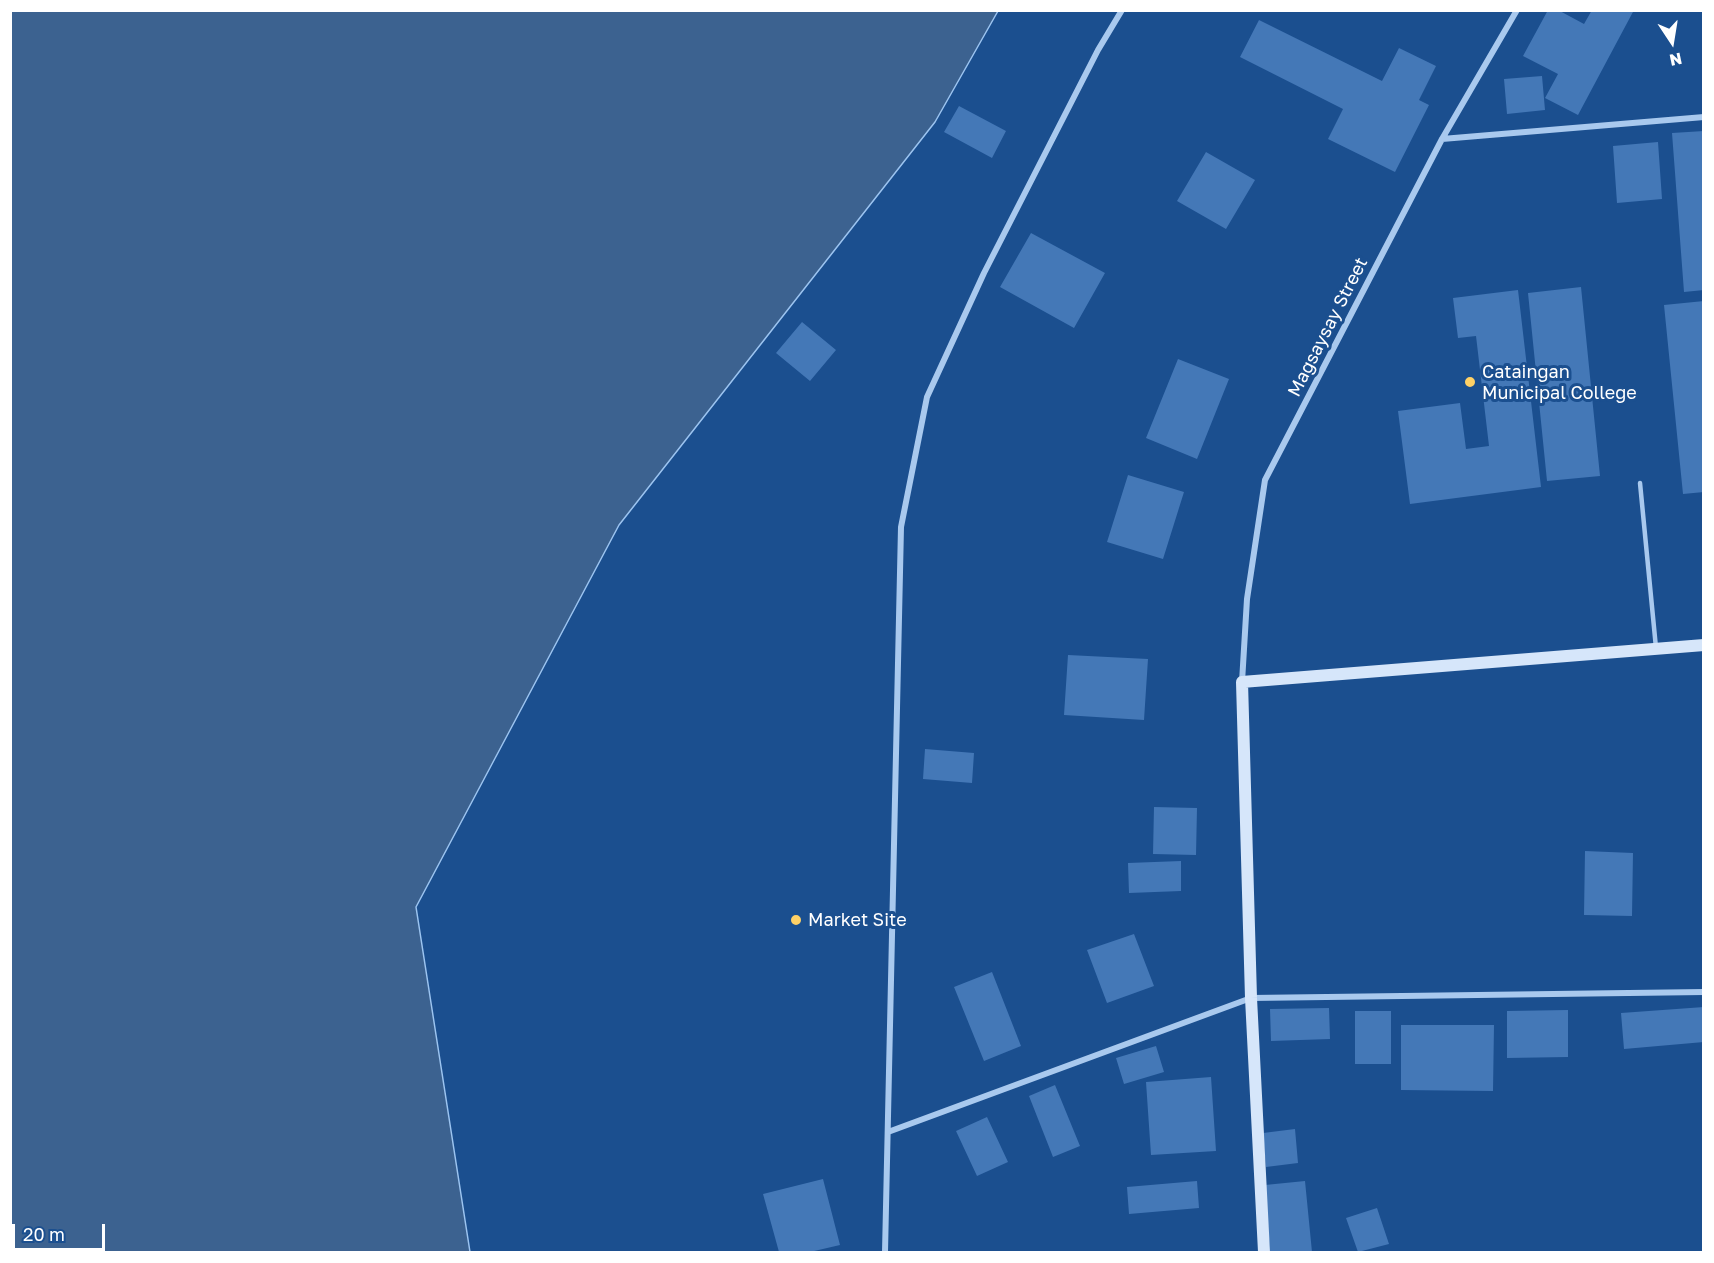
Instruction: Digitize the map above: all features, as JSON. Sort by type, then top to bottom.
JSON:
[{"type":"street","points":[[885,1252],[901,527],[927,397],[984,273],[1098,50],[1122,10]]},
{"type":"street","name":"Magsaysay Street","points":[[1242,682],[1247,599],[1265,480],[1442,139],[1517,10]]},
{"type":"street","points":[[1442,139],[1704,117]]},
{"type":"street","points":[[1264,1252],[1251,999],[1242,682],[1704,645]]},
{"type":"street","points":[[888,1132],[1251,999],[1704,992]]},
{"type":"lane","points":[[1640,483],[1656,648]]},
{"type":"water","points":[[10,11],[998,11],[935,122],[619,525],[416,907],[470,1252],[11,1252]]},
{"type":"building","points":[[1548,10],[1558,10],[1584,24],[1592,10],[1634,10],[1578,115],[1545,98],[1558,74],[1523,56]]},
{"type":"building","points":[[1259,20],[1382,81],[1399,48],[1436,66],[1419,100],[1429,105],[1395,172],[1328,139],[1343,109],[1240,57]]},
{"type":"building","points":[[1542,76],[1545,110],[1507,114],[1504,79]]},
{"type":"building","points":[[959,106],[1006,131],[992,158],[944,132]]},
{"type":"building","points":[[1704,131],[1704,290],[1684,292],[1672,133]]},
{"type":"building","points":[[1658,142],[1662,199],[1617,203],[1613,146]]},
{"type":"building","points":[[1206,152],[1255,180],[1226,229],[1177,201]]},
{"type":"building","points":[[1031,233],[1105,273],[1074,328],[1000,287]]},
{"type":"building","points":[[1581,287],[1600,476],[1547,481],[1528,293]]},
{"type":"building","points":[[1518,290],[1541,487],[1410,504],[1398,411],[1460,403],[1466,449],[1489,446],[1476,336],[1458,338],[1453,298]]},
{"type":"building","points":[[1704,301],[1704,492],[1683,494],[1664,305]]},
{"type":"building","points":[[802,322],[836,350],[810,381],[776,353]]},
{"type":"building","points":[[1178,359],[1229,379],[1197,459],[1146,438]]},
{"type":"building","points":[[1128,475],[1184,492],[1163,559],[1107,542]]},
{"type":"building","points":[[1068,655],[1148,659],[1144,720],[1064,715]]},
{"type":"building","points":[[925,749],[974,753],[972,783],[923,779]]},
{"type":"building","points":[[1154,807],[1197,808],[1196,855],[1153,854]]},
{"type":"building","points":[[1585,851],[1633,853],[1632,916],[1584,915]]},
{"type":"building","points":[[1181,861],[1181,891],[1129,893],[1128,863]]},
{"type":"building","points":[[1134,934],[1154,986],[1107,1003],[1087,950]]},
{"type":"building","points":[[992,972],[1021,1046],[984,1061],[954,987]]},
{"type":"building","points":[[1704,1007],[1704,1042],[1624,1049],[1621,1013]]},
{"type":"building","points":[[1329,1008],[1330,1039],[1271,1041],[1270,1009]]},
{"type":"building","points":[[1568,1010],[1568,1057],[1507,1058],[1507,1011]]},
{"type":"building","points":[[1355,1011],[1391,1011],[1391,1064],[1355,1064]]},
{"type":"building","points":[[1401,1025],[1494,1025],[1493,1091],[1401,1090]]},
{"type":"building","points":[[1156,1046],[1164,1072],[1124,1084],[1116,1058]]},
{"type":"building","points":[[1211,1077],[1216,1151],[1151,1155],[1146,1082]]},
{"type":"building","points":[[1055,1085],[1080,1146],[1053,1157],[1029,1096]]},
{"type":"building","points":[[987,1117],[1008,1162],[977,1176],[956,1131]]},
{"type":"building","points":[[1295,1129],[1298,1163],[1266,1167],[1263,1133]]},
{"type":"building","points":[[823,1179],[840,1245],[810,1252],[779,1252],[763,1194]]},
{"type":"building","points":[[1197,1181],[1199,1208],[1129,1214],[1127,1187]]},
{"type":"building","points":[[1305,1181],[1312,1252],[1270,1252],[1265,1185]]},
{"type":"building","points":[[1377,1208],[1389,1244],[1358,1252],[1346,1218]]},
{"type":"place","name":"Cataingan Municipal College","points":[[1470,382]]},
{"type":"place","name":"Market Site","points":[[796,920]]}]
